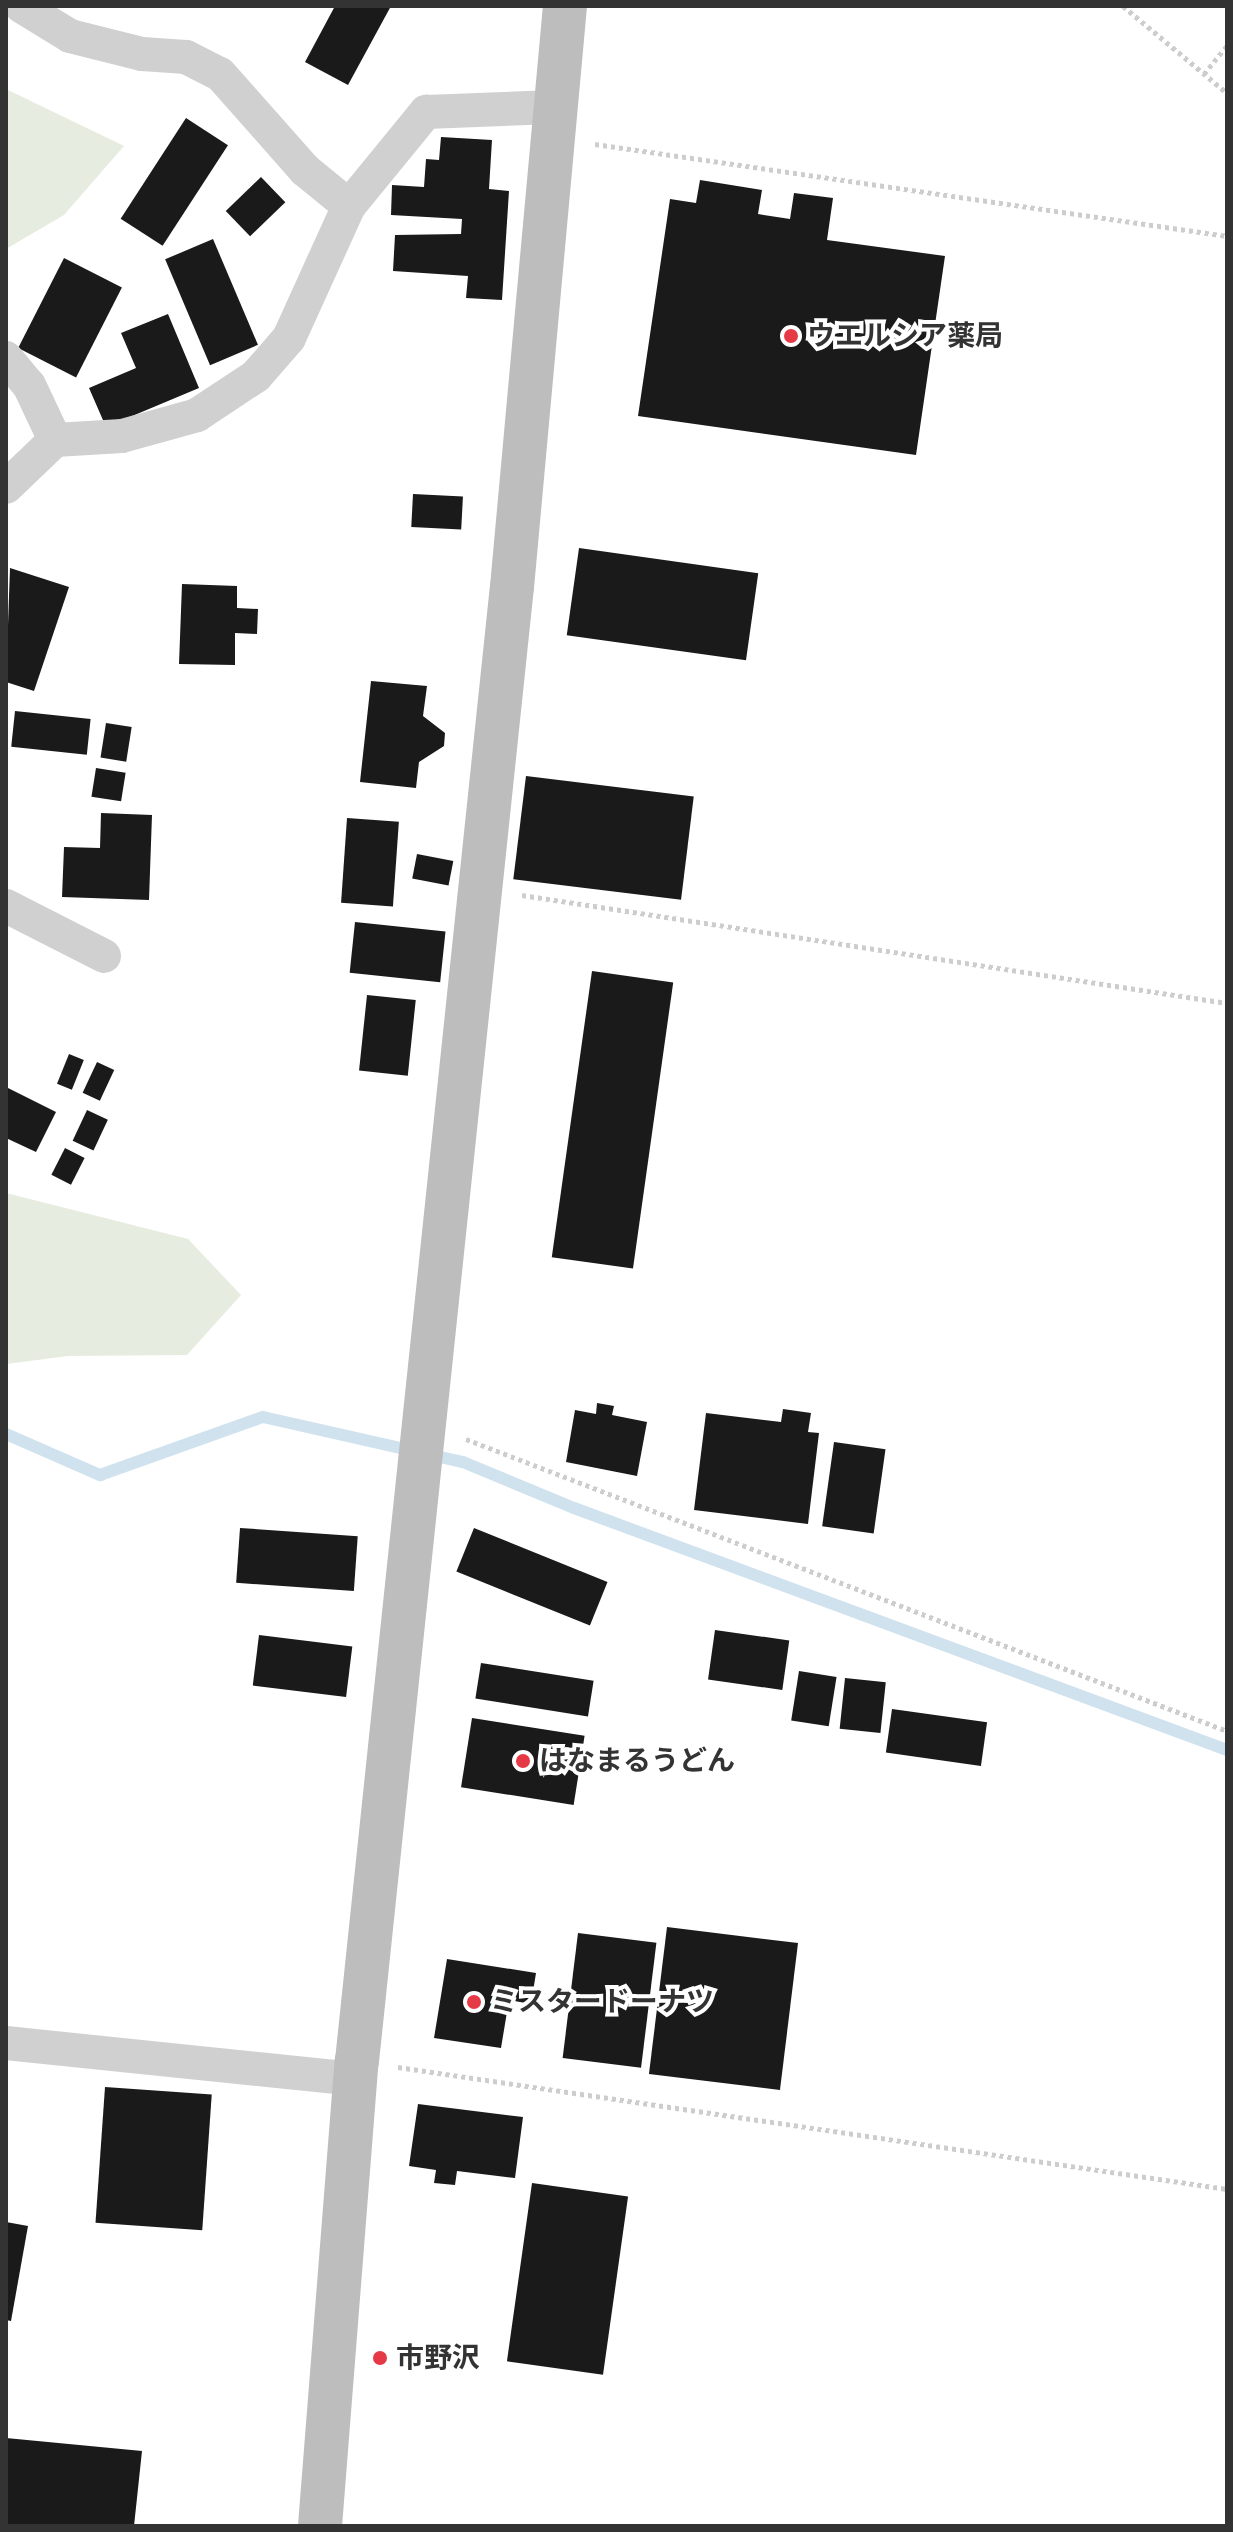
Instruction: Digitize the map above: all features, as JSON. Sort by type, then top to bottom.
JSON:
[{"type":"street","points":[[21,6],[70,36],[142,54],[186,57],[220,74],[305,170],[349,206]]},
{"type":"street","points":[[320,2526],[357,2070],[477,888],[512,587],[565,6]]},
{"type":"street","points":[[6,487],[55,440],[122,436],[197,415],[256,376],[289,338],[349,206],[426,112],[554,123]]},
{"type":"street","points":[[6,358],[29,385],[55,440]]},
{"type":"street","points":[[6,906],[104,956]]},
{"type":"street","points":[[6,2043],[357,2070]]},
{"type":"path","points":[[1123,6],[1227,93]]},
{"type":"path","points":[[1204,74],[1227,46]]},
{"type":"path","points":[[554,123],[1227,236]]},
{"type":"path","points":[[477,888],[1227,1003]]},
{"type":"path","points":[[422,1422],[1227,1731]]},
{"type":"path","points":[[357,2070],[1227,2189]]},
{"type":"shaded area","points":[[6,89],[124,146],[64,215],[6,249]]},
{"type":"shaded area","points":[[6,1193],[188,1239],[241,1295],[187,1355],[68,1356],[6,1364]]},
{"type":"building","points":[[335,6],[391,6],[348,85],[305,62]]},
{"type":"building","points":[[186,118],[228,145],[163,246],[121,219]]},
{"type":"building","points":[[441,137],[492,140],[489,189],[509,191],[502,300],[466,298],[468,276],[393,271],[395,235],[461,234],[462,219],[391,215],[392,185],[424,187],[426,159],[439,160]]},
{"type":"building","points":[[261,177],[285,202],[250,236],[226,211]]},
{"type":"building","name":"ウエルシア薬局","points":[[700,180],[762,190],[758,214],[790,219],[794,193],[833,198],[827,240],[945,256],[916,455],[638,416],[670,199],[696,203]]},
{"type":"building","points":[[213,239],[258,345],[210,365],[165,259]]},
{"type":"building","points":[[64,258],[122,288],[76,378],[18,348]]},
{"type":"building","points":[[168,314],[199,388],[106,427],[89,388],[136,368],[121,333]]},
{"type":"building","points":[[413,494],[463,497],[461,530],[411,527]]},
{"type":"building","points":[[579,548],[758,573],[746,660],[567,635]]},
{"type":"building","points":[[10,568],[69,587],[34,691],[6,682]]},
{"type":"building","points":[[182,584],[237,586],[237,608],[258,609],[257,634],[235,633],[235,665],[179,664]]},
{"type":"building","points":[[371,681],[427,686],[423,716],[445,733],[444,746],[419,762],[416,788],[360,782]]},
{"type":"building","points":[[15,711],[91,719],[87,755],[11,747]]},
{"type":"building","points":[[106,723],[132,727],[126,762],[101,758]]},
{"type":"building","points":[[96,768],[126,773],[121,801],[91,797]]},
{"type":"building","points":[[526,776],[694,797],[681,900],[513,879]]},
{"type":"building","points":[[101,813],[152,815],[149,900],[62,897],[64,847],[100,848]]},
{"type":"building","points":[[347,818],[399,822],[393,906],[341,903]]},
{"type":"building","points":[[417,854],[453,861],[449,886],[412,879]]},
{"type":"building","points":[[355,922],[446,932],[440,982],[350,973]]},
{"type":"building","points":[[592,971],[673,982],[633,1269],[552,1257]]},
{"type":"building","points":[[367,995],[416,1000],[408,1076],[359,1071]]},
{"type":"building","points":[[69,1054],[84,1060],[72,1090],[57,1084]]},
{"type":"building","points":[[97,1062],[114,1070],[100,1101],[83,1093]]},
{"type":"building","points":[[6,1087],[56,1112],[36,1152],[6,1138]]},
{"type":"building","points":[[87,1110],[108,1120],[93,1151],[73,1141]]},
{"type":"building","points":[[65,1148],[85,1158],[71,1185],[51,1175]]},
{"type":"building","points":[[597,1403],[614,1406],[612,1415],[647,1422],[637,1476],[566,1462],[575,1410],[596,1414]]},
{"type":"building","points":[[783,1409],[811,1413],[808,1432],[819,1433],[808,1524],[694,1510],[706,1413],[781,1422]]},
{"type":"building","points":[[834,1442],[885,1449],[874,1533],[822,1526]]},
{"type":"building","points":[[240,1528],[358,1536],[354,1591],[236,1583]]},
{"type":"building","points":[[474,1528],[608,1582],[590,1626],[456,1572]]},
{"type":"building","points":[[715,1630],[789,1640],[782,1690],[708,1680]]},
{"type":"building","points":[[259,1635],[352,1646],[346,1697],[253,1686]]},
{"type":"building","points":[[481,1663],[594,1681],[588,1716],[475,1699]]},
{"type":"building","points":[[799,1671],[837,1677],[829,1726],[791,1720]]},
{"type":"building","points":[[845,1678],[886,1682],[880,1733],[840,1729]]},
{"type":"building","points":[[892,1709],[987,1722],[981,1766],[886,1753]]},
{"type":"building","name":"はなまるうどん","points":[[472,1718],[585,1736],[574,1805],[461,1787]]},
{"type":"building","points":[[667,1927],[798,1943],[780,2090],[649,2074]]},
{"type":"building","points":[[578,1933],[656,1943],[641,2068],[563,2058]]},
{"type":"building","name":"ミスタードーナツ","points":[[447,1959],[536,1973],[531,2004],[509,2000],[501,2048],[434,2038]]},
{"type":"building","points":[[105,2087],[212,2094],[202,2230],[96,2223]]},
{"type":"building","points":[[418,2104],[523,2117],[515,2178],[457,2171],[455,2185],[434,2183],[436,2170],[409,2166]]},
{"type":"building","points":[[532,2183],[628,2196],[603,2375],[507,2361]]},
{"type":"building","points":[[6,2222],[28,2226],[11,2321],[6,2320]]},
{"type":"building","points":[[6,2438],[142,2451],[134,2526],[6,2526]]},
{"type":"waterway","points":[[6,1434],[100,1475],[263,1417],[463,1462],[574,1508],[1227,1750]]},
{"type":"place","name":"ウエルシア薬局","points":[[791,336]]},
{"type":"place","name":"はなまるうどん","points":[[523,1761]]},
{"type":"place","name":"ミスタードーナツ","points":[[474,2002]]},
{"type":"place","name":"市野沢","points":[[380,2358]]}]
